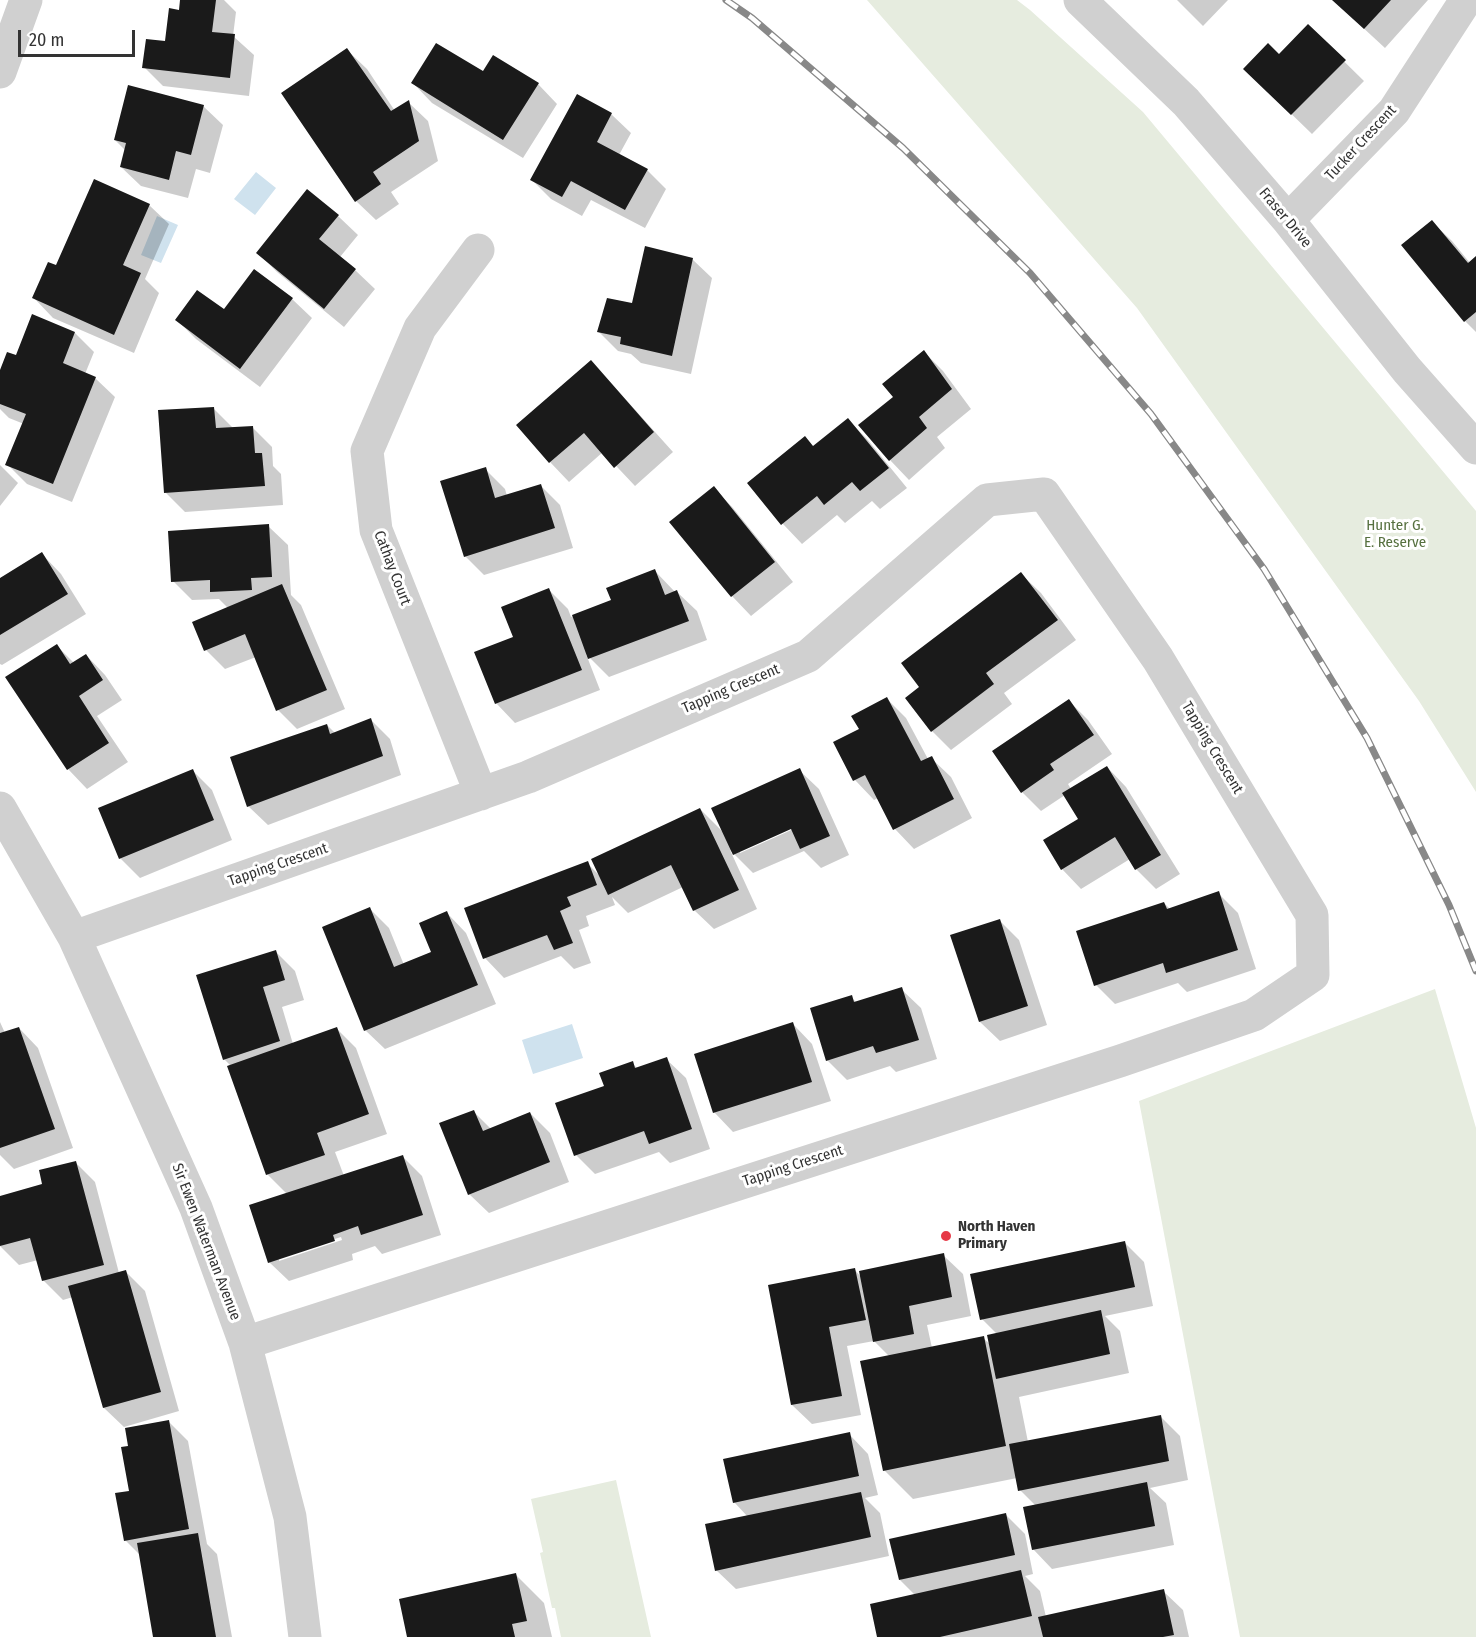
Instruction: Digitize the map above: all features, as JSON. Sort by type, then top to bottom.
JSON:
[{"type":"street","points":[[0,72],[26,0]]},
{"type":"street","name":"Fraser Drive","points":[[1080,0],[1186,102],[1288,220],[1407,370],[1476,448]]},
{"type":"street","name":"Tucker Crescent","points":[[1288,220],[1394,111],[1466,0]]},
{"type":"street","name":"Cathay Court","points":[[478,250],[420,328],[367,451],[376,530],[481,794]]},
{"type":"street","name":"Tapping Crescent","points":[[74,937],[528,777],[808,656],[987,500],[1044,494],[1158,659],[1312,915],[1313,975],[1254,1015],[245,1344]]},
{"type":"street","name":"Sir Ewen Waterman Avenue","points":[[0,808],[74,937],[196,1208],[245,1344],[290,1516],[305,1637]]},
{"type":"green space","name":"Hunter G. E. Reserve","points":[[867,0],[1017,0],[1030,10],[1143,112],[1476,511],[1476,792],[1419,701],[1137,308]]},
{"type":"green space","points":[[1435,989],[1476,1128],[1476,1637],[1240,1637],[1139,1101]]},
{"type":"green space","points":[[616,1480],[651,1637],[561,1637],[540,1553],[543,1552],[531,1499]]},
{"type":"water","points":[[256,172],[276,188],[255,215],[234,199]]},
{"type":"water","points":[[157,216],[178,225],[161,263],[141,255]]},
{"type":"water","points":[[572,1024],[583,1058],[533,1074],[522,1040]]},
{"type":"building","points":[[180,0],[216,0],[212,32],[235,34],[230,78],[142,68],[146,39],[165,41],[169,8],[179,10]]},
{"type":"building","points":[[1332,0],[1391,0],[1364,29]]},
{"type":"building","points":[[1308,24],[1346,60],[1291,115],[1243,69],[1268,43],[1279,54]]},
{"type":"building","points":[[436,43],[483,71],[493,55],[539,83],[503,140],[411,83]]},
{"type":"building","points":[[347,48],[391,111],[409,100],[419,141],[373,172],[381,184],[355,202],[281,93]]},
{"type":"building","points":[[128,85],[204,105],[191,155],[176,151],[169,180],[120,167],[126,143],[114,140]]},
{"type":"building","points":[[577,94],[612,113],[597,142],[648,169],[625,210],[571,181],[562,197],[530,180]]},
{"type":"building","points":[[94,179],[150,204],[123,265],[141,273],[114,335],[32,298],[48,262],[56,265]]},
{"type":"building","points":[[307,189],[339,215],[319,239],[356,269],[324,309],[256,253]]},
{"type":"building","points":[[1432,220],[1468,263],[1476,256],[1476,312],[1464,322],[1401,245]]},
{"type":"building","points":[[645,246],[693,258],[672,356],[620,344],[621,337],[597,332],[607,298],[632,303]]},
{"type":"building","points":[[254,269],[293,298],[240,369],[175,320],[197,290],[224,309]]},
{"type":"building","points":[[32,314],[75,332],[63,363],[96,377],[53,484],[5,465],[26,414],[0,404],[0,370],[7,352],[16,355]]},
{"type":"building","points":[[924,350],[952,389],[919,417],[927,428],[889,461],[858,425],[893,397],[882,384]]},
{"type":"building","points":[[591,360],[654,432],[614,468],[584,433],[549,463],[516,425]]},
{"type":"building","points":[[214,407],[216,428],[253,426],[255,453],[262,453],[265,486],[164,493],[158,410]]},
{"type":"building","points":[[848,418],[889,468],[860,491],[852,482],[824,505],[817,496],[781,525],[747,483],[805,436],[813,446]]},
{"type":"building","points":[[486,467],[495,498],[541,484],[555,528],[464,557],[440,481]]},
{"type":"building","points":[[714,486],[775,562],[731,597],[669,522]]},
{"type":"building","points":[[269,524],[272,577],[251,578],[252,590],[210,592],[210,580],[171,582],[168,531]]},
{"type":"building","points":[[42,552],[68,594],[0,635],[0,578]]},
{"type":"building","points":[[655,569],[665,595],[677,590],[689,621],[588,659],[572,615],[611,600],[606,588]]},
{"type":"building","points":[[1021,572],[1058,620],[986,673],[994,684],[931,732],[905,698],[919,687],[901,663]]},
{"type":"building","points":[[282,584],[327,690],[276,711],[245,634],[204,651],[192,622]]},
{"type":"building","points":[[549,588],[582,670],[495,704],[474,652],[513,637],[501,607]]},
{"type":"building","points":[[57,644],[70,664],[86,654],[103,680],[79,696],[109,743],[67,770],[5,677]]},
{"type":"building","points":[[887,697],[921,761],[932,756],[954,799],[893,830],[865,775],[853,781],[833,742],[859,729],[851,716]]},
{"type":"building","points":[[1069,699],[1094,735],[1050,764],[1054,770],[1021,793],[992,751]]},
{"type":"building","points":[[371,718],[383,756],[247,807],[230,757],[327,724],[330,734]]},
{"type":"building","points":[[1107,766],[1161,855],[1135,870],[1115,837],[1061,870],[1043,840],[1078,819],[1062,793]]},
{"type":"building","points":[[800,768],[830,836],[800,849],[791,829],[733,855],[711,808]]},
{"type":"building","points":[[193,769],[214,820],[119,859],[98,808]]},
{"type":"building","points":[[700,808],[739,890],[693,911],[671,865],[608,895],[591,859]]},
{"type":"building","points":[[588,861],[597,885],[567,897],[571,906],[560,911],[573,943],[554,950],[547,935],[483,959],[464,908]]},
{"type":"building","points":[[1219,891],[1238,950],[1166,973],[1163,963],[1094,986],[1076,931],[1164,902],[1167,909]]},
{"type":"building","points":[[370,907],[394,967],[431,952],[419,923],[447,911],[478,985],[364,1031],[322,927]]},
{"type":"building","points":[[1000,919],[1028,1006],[979,1022],[950,935]]},
{"type":"building","points":[[276,950],[285,980],[263,987],[280,1041],[223,1060],[196,975]]},
{"type":"building","points":[[902,987],[919,1040],[876,1053],[873,1046],[826,1061],[810,1008],[852,995],[854,1002]]},
{"type":"building","points":[[793,1022],[812,1082],[713,1113],[694,1054]]},
{"type":"building","points":[[19,1027],[55,1129],[0,1148],[0,1033]]},
{"type":"building","points":[[337,1027],[369,1114],[317,1133],[325,1155],[266,1175],[227,1066]]},
{"type":"building","points":[[667,1057],[692,1129],[649,1144],[644,1131],[574,1156],[555,1103],[604,1086],[599,1073],[633,1061],[635,1068]]},
{"type":"building","points":[[474,1110],[483,1131],[530,1112],[550,1162],[468,1195],[439,1123]]},
{"type":"building","points":[[403,1155],[423,1215],[361,1235],[358,1226],[333,1235],[335,1241],[268,1263],[249,1205]]},
{"type":"building","points":[[76,1161],[104,1265],[42,1281],[30,1238],[0,1246],[0,1196],[42,1184],[39,1170]]},
{"type":"building","points":[[1125,1241],[1135,1287],[980,1320],[970,1274]]},
{"type":"building","points":[[944,1253],[952,1297],[909,1306],[914,1334],[873,1342],[859,1271]]},
{"type":"building","points":[[855,1268],[866,1320],[829,1327],[842,1396],[791,1405],[768,1285]]},
{"type":"building","points":[[126,1270],[161,1392],[103,1408],[68,1286]]},
{"type":"building","points":[[1101,1310],[1110,1354],[996,1379],[987,1335]]},
{"type":"building","points":[[984,1336],[1006,1446],[883,1471],[860,1361]]},
{"type":"building","points":[[1161,1415],[1169,1461],[1018,1491],[1009,1444]]},
{"type":"building","points":[[169,1420],[189,1529],[124,1541],[115,1493],[129,1491],[121,1447],[128,1446],[125,1428]]},
{"type":"building","points":[[850,1432],[859,1476],[733,1503],[723,1459]]},
{"type":"building","points":[[1147,1482],[1155,1526],[1032,1550],[1023,1507]]},
{"type":"building","points":[[861,1492],[871,1537],[715,1571],[705,1524]]},
{"type":"building","points":[[1006,1513],[1015,1555],[899,1580],[889,1539]]},
{"type":"building","points":[[198,1533],[216,1637],[153,1637],[137,1543]]},
{"type":"building","points":[[1021,1570],[1032,1616],[940,1637],[877,1637],[870,1604]]},
{"type":"building","points":[[516,1573],[527,1621],[512,1624],[515,1637],[407,1637],[399,1599]]},
{"type":"building","points":[[1164,1589],[1174,1635],[1163,1637],[1043,1637],[1038,1617]]},
{"type":"railway","points":[[726,0],[752,18],[903,148],[1030,273],[1151,414],[1264,569],[1367,738],[1449,905],[1476,971]]},
{"type":"place","name":"North Haven Primary","points":[[946,1236]]}]
